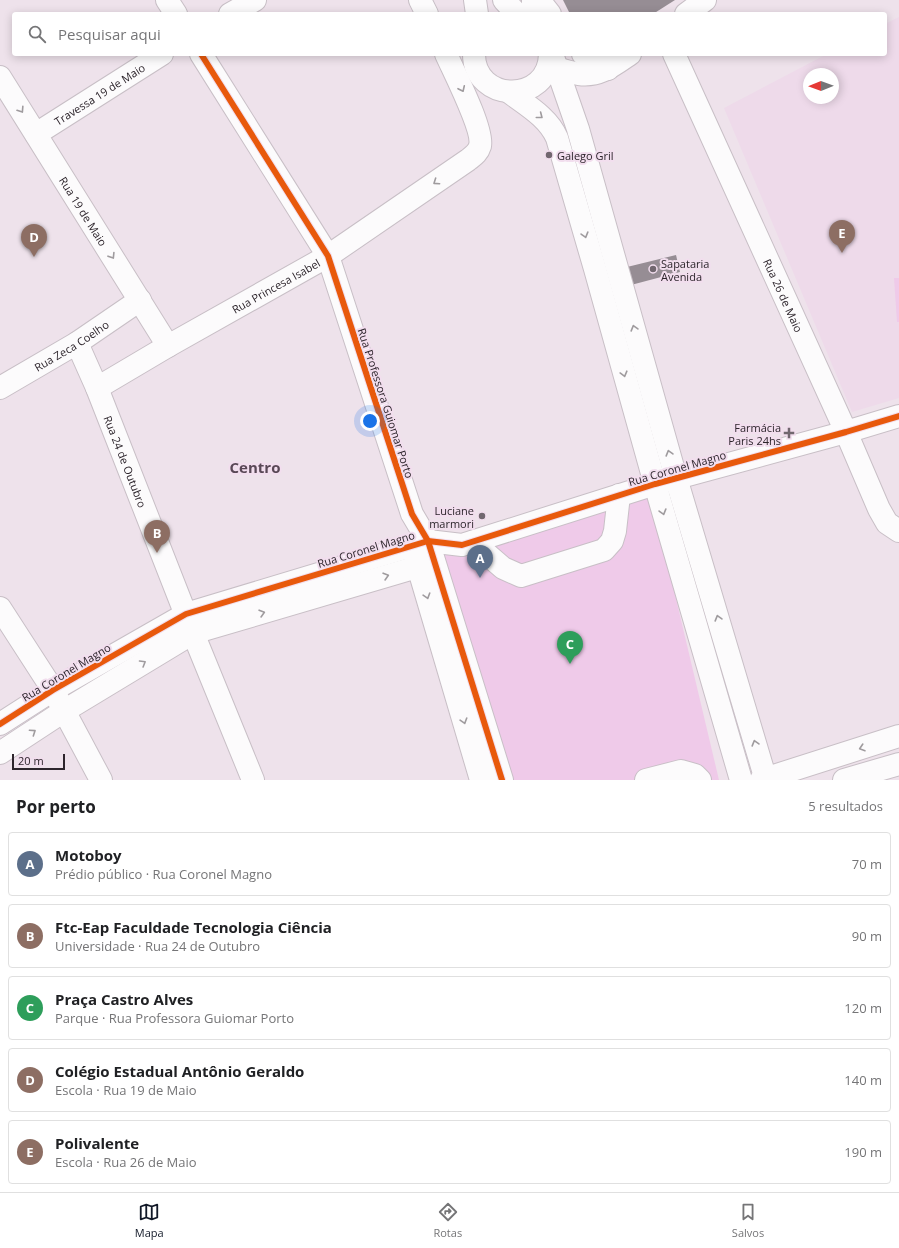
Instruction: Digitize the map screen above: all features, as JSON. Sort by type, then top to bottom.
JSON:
[{"type":"main road","points":[[167,0],[175,12]]},
{"type":"main road","points":[[234,12],[255,0]]},
{"type":"main road","points":[[420,0],[426,12]]},
{"type":"main road","points":[[475,0],[477,12]]},
{"type":"main road","points":[[504,0],[515,12]]},
{"type":"main road","points":[[533,0],[533,12]]},
{"type":"main road","points":[[539,0],[548,12]]},
{"type":"main road","points":[[689,12],[705,0]]},
{"type":"main road","name":"Travessa 19 de Maio","points":[[36,134],[159,56]]},
{"type":"main road","name":"Rua Professora Guiomar Porto","points":[[202,56],[328,256],[412,514],[481,780]]},
{"type":"main road","name":"Rua Princesa Isabel","points":[[97,388],[168,346],[328,256],[478,152],[480,146],[480,135],[467,98],[447,56]]},
{"type":"main road","points":[[586,56],[608,69]]},
{"type":"main road","points":[[553,59],[577,74],[590,75],[608,69],[627,56]]},
{"type":"main road","name":"Rua 26 de Maio","points":[[675,56],[846,432],[879,509],[887,523],[899,531]]},
{"type":"main road","points":[[471,59],[482,77],[490,84],[498,89],[509,92],[531,88],[540,81],[550,60],[553,59]]},
{"type":"main road","points":[[553,59],[578,129],[676,478],[764,780],[899,736]]},
{"type":"main road","name":"Rua 19 de Maio","points":[[0,77],[168,346]]},
{"type":"main road","points":[[509,92],[544,119],[554,130],[557,138],[741,780]]},
{"type":"main road","name":"Rua Zeca Coelho","points":[[0,388],[77,343],[140,300]]},
{"type":"main road","name":"Rua 24 de Outubro","points":[[77,343],[97,388],[189,624],[253,780]]},
{"type":"main road","name":"Rua Coronel Magno","points":[[0,724],[53,690],[189,624],[420,543],[462,545],[655,484],[899,416]]},
{"type":"main road","points":[[473,542],[503,568],[521,576],[604,550],[612,541],[615,531],[619,495]]},
{"type":"main road","name":"Rua Professora Guiomar Porto","points":[[426,564],[502,780]]},
{"type":"main road","name":"Rua Coronel Magno","points":[[0,753],[64,711],[189,624],[426,564]]},
{"type":"main road","points":[[0,608],[53,690],[101,780]]},
{"type":"main road","points":[[844,780],[899,764]]},
{"type":"main road","points":[[646,780],[681,771],[695,775],[700,780]]},
{"type":"shaded area","points":[[899,17],[899,398],[852,412],[724,108],[823,56],[887,56],[887,23]]},
{"type":"shaded area","points":[[894,278],[899,278],[899,322],[897,322]]},
{"type":"shaded area","points":[[649,485],[719,780],[479,780],[419,547]]},
{"type":"building","points":[[563,0],[675,0],[656,12],[569,12]]},
{"type":"building","name":"Sapataria Avenida","points":[[676,255],[680,272],[631,285],[627,267]]},
{"type":"cycle path","points":[[202,56],[328,256],[412,514],[428,541],[502,780]]},
{"type":"cycle path","points":[[0,724],[53,690],[186,614],[428,541],[462,545],[655,484],[899,416]]},
{"type":"place","name":"Galego Gril","points":[[549,155]]},
{"type":"place","name":"Polivalente","points":[[842,253]]},
{"type":"place","name":"Colégio Estadual Antônio Geraldo","points":[[34,257]]},
{"type":"place","name":"Sapataria Avenida","points":[[653,269]]},
{"type":"place","name":"Farmácia Paris 24hs","points":[[789,433]]},
{"type":"place","name":"Luciane marmori","points":[[482,516]]},
{"type":"place","name":"Ftc-Eap Faculdade Tecnologia Ciência","points":[[157,553]]},
{"type":"place","name":"Motoboy","points":[[480,578]]},
{"type":"place","name":"Praça Castro Alves","points":[[570,664]]},
{"type":"district","name":"Centro","points":[[255,467]]}]
